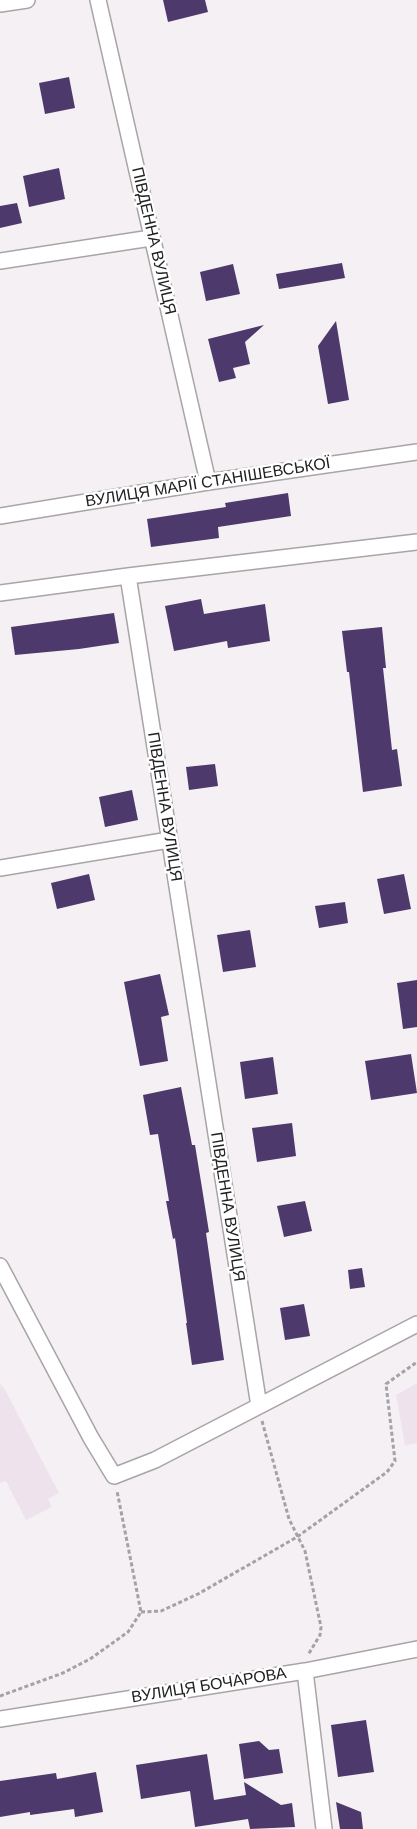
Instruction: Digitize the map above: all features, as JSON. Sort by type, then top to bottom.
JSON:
[{"type":"street","points":[[0,4],[27,0]]},
{"type":"street","name":"ПІВДЕННА ВУЛИЦЯ","points":[[98,0],[208,482]]},
{"type":"street","points":[[0,260],[152,238]]},
{"type":"street","name":"ВУЛИЦЯ МАРІЇ СТАНІШЕВСЬКОЇ","points":[[0,516],[208,482],[417,452]]},
{"type":"street","points":[[0,593],[417,542]]},
{"type":"street","name":"ПІВДЕННА ВУЛИЦЯ","points":[[128,576],[259,1406]]},
{"type":"street","points":[[0,868],[169,840]]},
{"type":"street","points":[[0,1266],[91,1438],[114,1476],[155,1460],[417,1324]]},
{"type":"street","name":"ВУЛИЦЯ БОЧАРОВА","points":[[0,1719],[305,1671],[417,1649]]},
{"type":"street","points":[[305,1671],[324,1829]]},
{"type":"path","points":[[141,1612],[161,1610],[198,1594],[297,1537],[387,1472],[395,1461],[386,1384],[417,1362]]},
{"type":"path","points":[[259,1406],[262,1424],[289,1519],[305,1550],[321,1627],[320,1635],[308,1655],[305,1671]]},
{"type":"path","points":[[0,1696],[63,1673],[90,1658],[128,1632],[141,1612],[114,1476]]},
{"type":"shaded area","points":[[417,1383],[417,1443],[405,1445],[396,1395]]},
{"type":"shaded area","points":[[0,1384],[4,1388],[59,1493],[48,1499],[52,1507],[26,1520],[6,1481],[0,1483]]},
{"type":"building","points":[[163,0],[205,0],[208,12],[168,22]]},
{"type":"building","points":[[69,77],[75,108],[45,114],[39,83]]},
{"type":"building","points":[[59,168],[65,199],[29,207],[23,176]]},
{"type":"building","points":[[17,203],[22,223],[0,228],[0,206]]},
{"type":"building","points":[[342,263],[345,278],[279,289],[276,274]]},
{"type":"building","points":[[233,264],[240,294],[206,301],[200,272]]},
{"type":"building","points":[[336,321],[349,400],[328,404],[318,346]]},
{"type":"building","points":[[264,325],[245,342],[250,364],[233,368],[236,378],[219,382],[208,339]]},
{"type":"building","points":[[288,493],[291,516],[218,527],[219,538],[151,547],[147,519],[226,507],[225,503]]},
{"type":"building","points":[[201,599],[204,614],[265,604],[270,641],[228,648],[227,641],[174,651],[165,606]]},
{"type":"building","points":[[114,613],[119,643],[15,655],[11,627]]},
{"type":"building","points":[[382,627],[386,668],[383,668],[392,750],[397,749],[402,786],[363,792],[349,672],[347,672],[342,631]]},
{"type":"building","points":[[215,764],[218,786],[189,790],[186,767]]},
{"type":"building","points":[[132,790],[138,820],[105,827],[99,797]]},
{"type":"building","points":[[89,874],[95,900],[57,909],[51,883]]},
{"type":"building","points":[[404,874],[411,909],[384,914],[377,879]]},
{"type":"building","points":[[345,902],[348,923],[319,928],[315,906]]},
{"type":"building","points":[[250,930],[256,967],[223,972],[217,935]]},
{"type":"building","points":[[160,974],[169,1015],[161,1017],[168,1061],[140,1066],[124,982]]},
{"type":"building","points":[[417,980],[417,1027],[403,1029],[397,983]]},
{"type":"building","points":[[411,1054],[417,1093],[371,1100],[365,1061]]},
{"type":"building","points":[[273,1057],[278,1094],[245,1099],[240,1062]]},
{"type":"building","points":[[181,1087],[192,1145],[195,1145],[209,1232],[206,1233],[224,1360],[192,1365],[175,1238],[173,1239],[166,1201],[169,1201],[158,1134],[150,1135],[143,1095]]},
{"type":"building","points":[[292,1123],[296,1156],[257,1162],[252,1128]]},
{"type":"building","points":[[305,1201],[312,1231],[284,1237],[277,1206]]},
{"type":"building","points":[[362,1268],[365,1287],[350,1289],[348,1270]]},
{"type":"building","points":[[304,1304],[310,1336],[285,1340],[280,1308]]},
{"type":"building","points":[[366,1720],[374,1772],[338,1777],[331,1725]]},
{"type":"building","points":[[259,1741],[269,1750],[279,1749],[283,1773],[244,1779],[239,1744]]},
{"type":"building","points":[[207,1754],[214,1800],[246,1795],[244,1782],[281,1805],[292,1803],[295,1827],[250,1829],[248,1819],[195,1827],[190,1791],[141,1799],[136,1765]]},
{"type":"building","points":[[96,1772],[103,1812],[75,1817],[74,1809],[30,1815],[30,1812],[0,1817],[0,1781],[56,1773],[57,1779]]},
{"type":"building","points":[[336,1802],[361,1812],[363,1829],[340,1829]]}]
